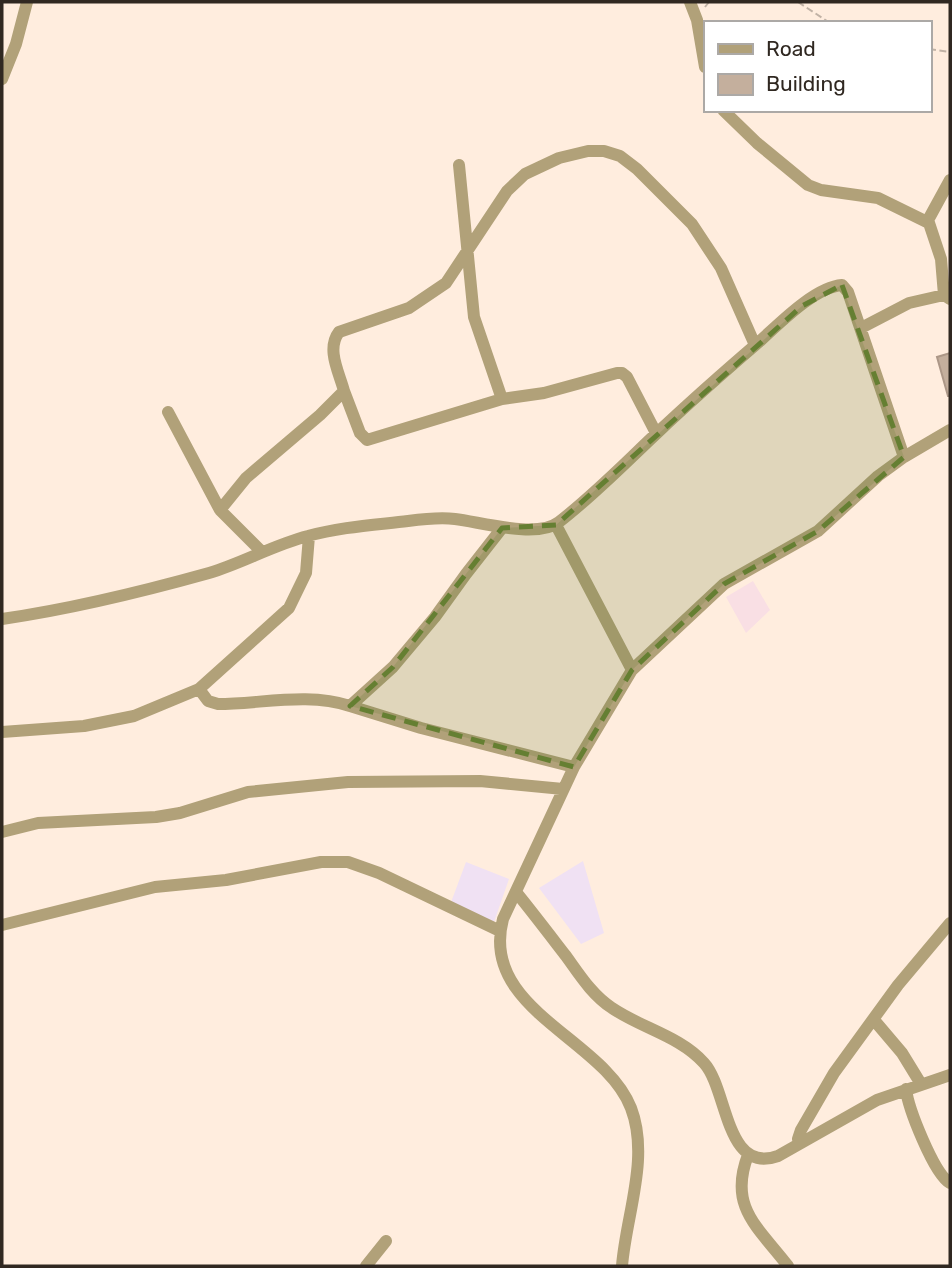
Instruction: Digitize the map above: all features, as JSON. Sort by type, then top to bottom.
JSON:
[{"type":"street","points":[[2,79],[16,44],[27,2]]},
{"type":"street","points":[[690,2],[697,20],[704,61]]},
{"type":"street","points":[[725,112],[747,135],[807,185],[821,190],[878,198],[927,222],[941,258],[947,297],[909,303],[861,328]]},
{"type":"street","points":[[656,433],[627,377],[622,373],[544,393],[502,399],[367,440],[360,433],[344,391],[332,345],[339,332],[409,308],[446,282],[507,191],[525,174],[559,158],[588,151],[604,151],[620,156],[637,169],[692,224],[721,268],[755,345]]},
{"type":"street","points":[[459,165],[474,317],[502,399]]},
{"type":"street","points":[[927,222],[950,180]]},
{"type":"street","points":[[2,619],[169,584],[210,573],[261,551],[309,536],[355,527],[420,519],[453,519],[502,528],[556,525],[755,345],[802,306],[832,286],[842,285],[848,292],[904,457]]},
{"type":"street","points":[[220,510],[246,478],[344,391]]},
{"type":"street","points":[[168,412],[220,510],[261,551]]},
{"type":"street","points":[[622,1266],[639,1151],[630,1105],[615,1082],[531,1006],[515,987],[503,962],[500,931],[562,789],[632,670],[724,584],[818,531],[878,476],[950,430]]},
{"type":"street","points":[[556,525],[632,670]]},
{"type":"street","points":[[350,706],[393,667],[435,617],[502,528]]},
{"type":"street","points":[[2,732],[84,726],[134,716],[199,689],[289,608],[306,573],[309,536]]},
{"type":"street","points":[[199,689],[208,701],[218,704],[331,700],[421,728],[574,767]]},
{"type":"street","points":[[2,832],[38,824],[156,817],[180,813],[248,792],[348,782],[480,781],[562,789]]},
{"type":"street","points":[[2,925],[155,887],[226,880],[336,861],[379,873],[500,931]]},
{"type":"street","points":[[516,892],[601,1000],[668,1037],[702,1060],[717,1084],[737,1142],[748,1155],[762,1159],[771,1158],[877,1100],[950,1076]]},
{"type":"street","points":[[800,1142],[798,1139],[801,1130],[821,1094],[898,985],[950,923]]},
{"type":"street","points":[[874,1020],[902,1053],[921,1084]]},
{"type":"street","points":[[906,1089],[908,1104],[931,1155],[941,1175],[950,1183]]},
{"type":"street","points":[[748,1155],[741,1174],[743,1202],[758,1229],[788,1266]]},
{"type":"street","points":[[366,1266],[386,1241]]},
{"type":"path","points":[[798,2],[827,21]]},
{"type":"path","points":[[931,49],[950,52]]},
{"type":"highlighted area","points":[[842,285],[904,457],[818,531],[724,584],[632,670],[574,767],[350,706],[393,667],[502,528],[556,525],[802,306]]},
{"type":"shaded area","points":[[753,581],[770,610],[746,633],[726,597]]},
{"type":"shaded area","points":[[583,861],[604,933],[581,944],[539,888]]},
{"type":"shaded area","points":[[466,862],[509,879],[493,925],[450,905]]},
{"type":"building","points":[[950,353],[950,396],[948,396],[937,357]]}]
